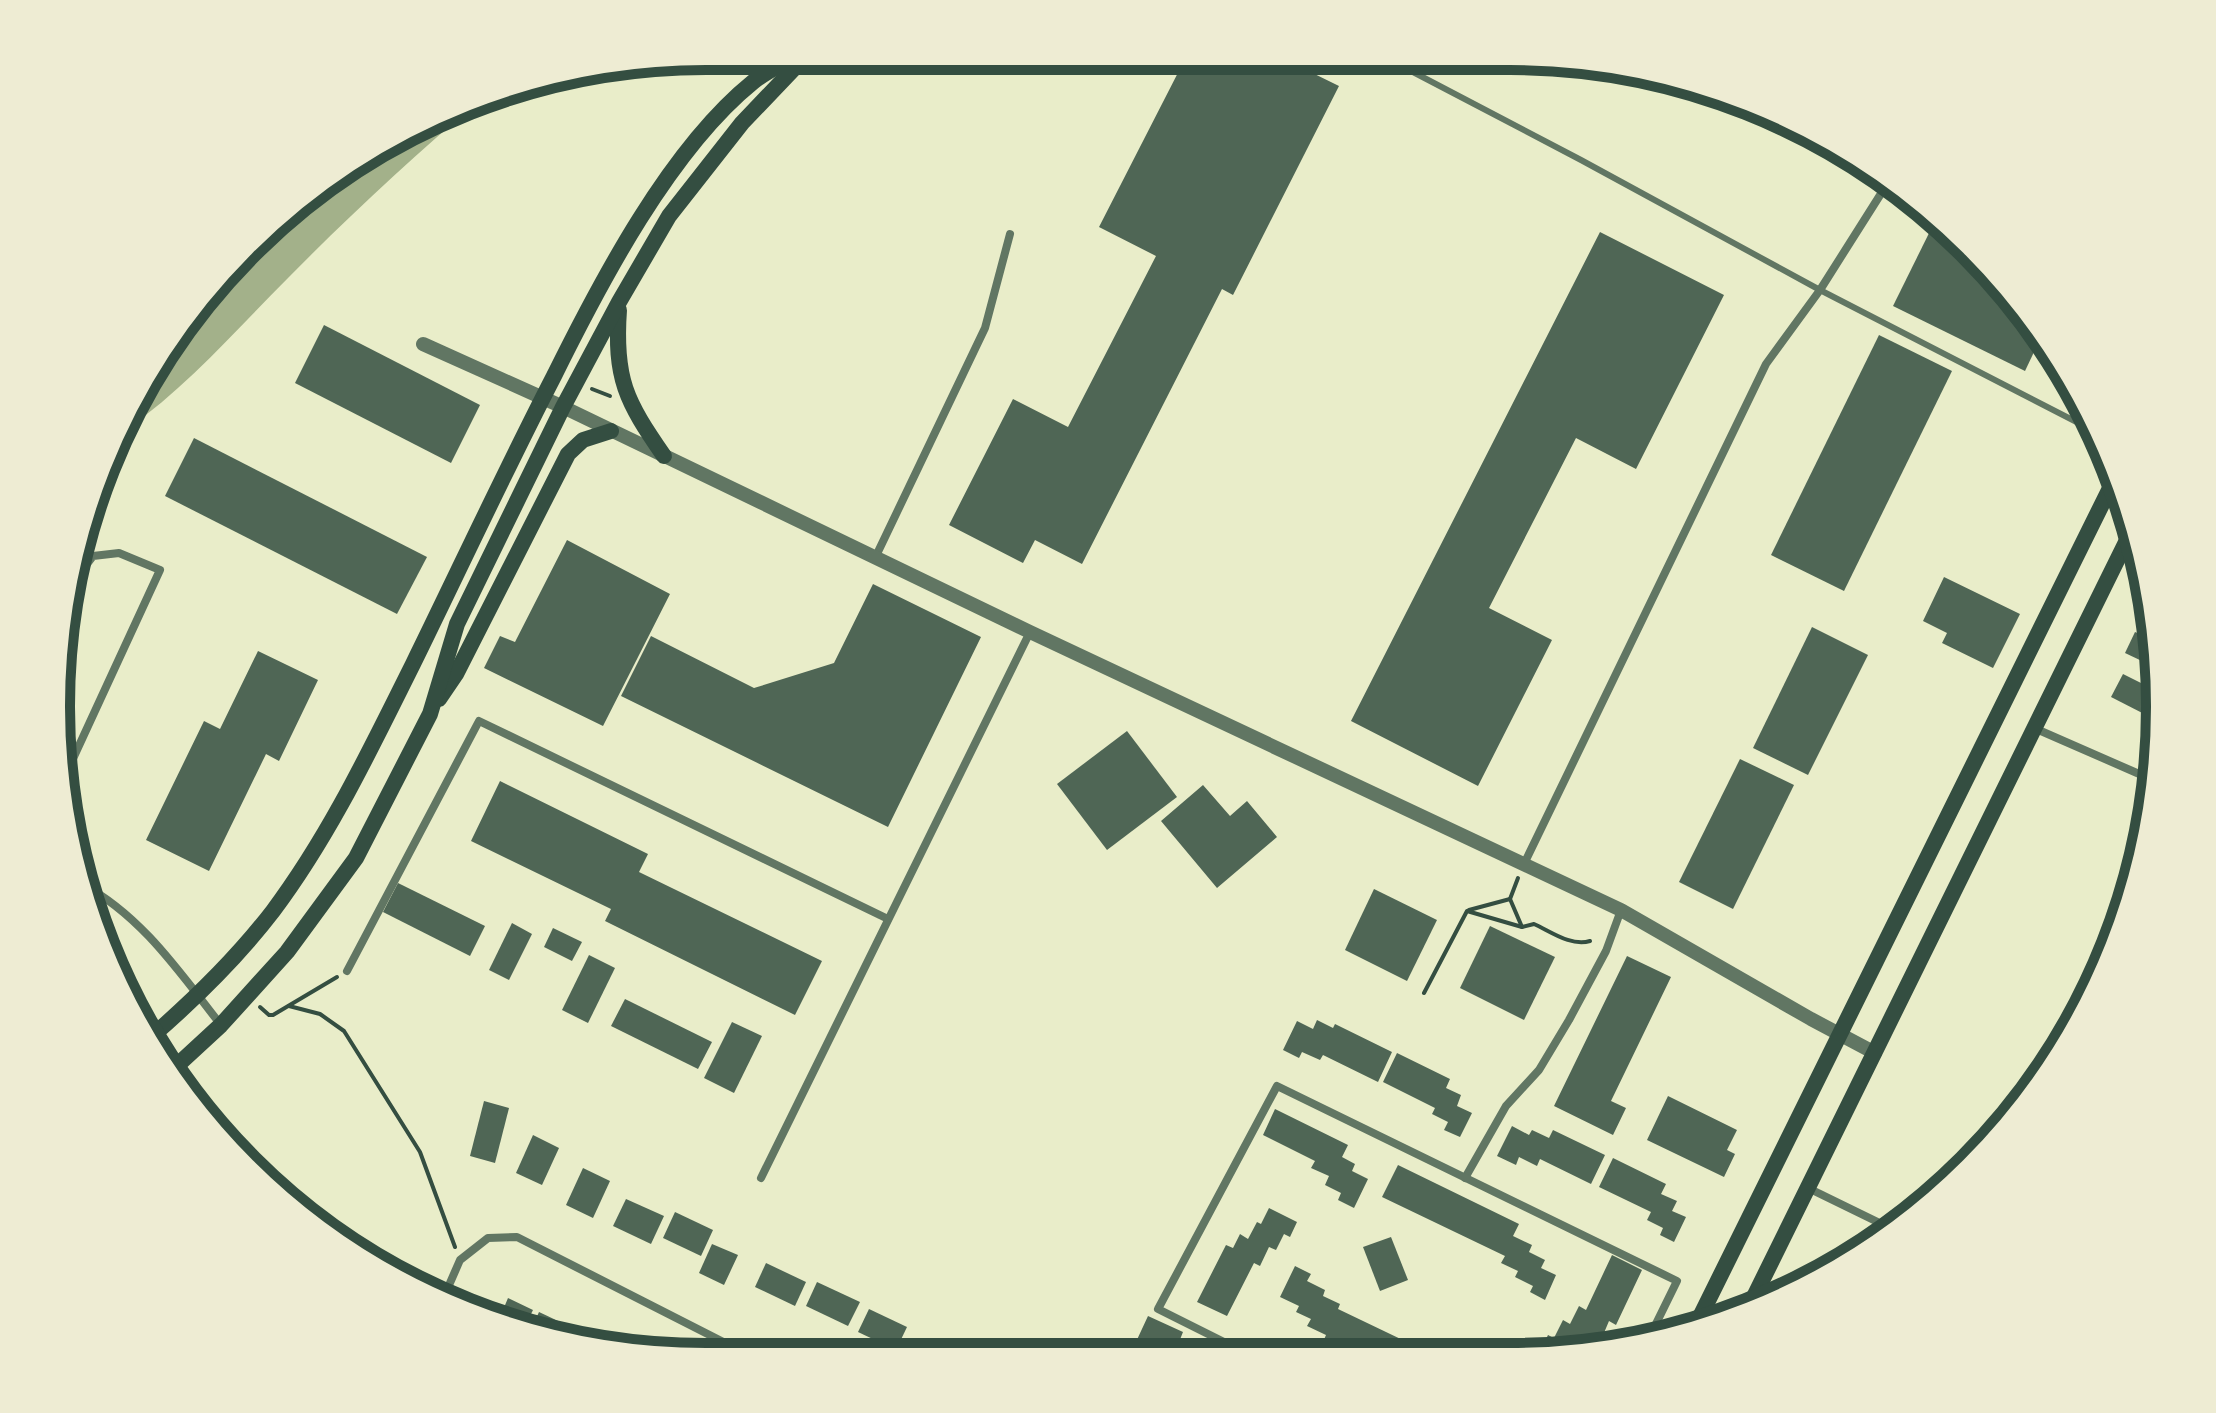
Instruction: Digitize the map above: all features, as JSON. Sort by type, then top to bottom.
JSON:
[{"type":"main road","points":[[159,1031],[198,997],[272,912],[297,877],[345,796],[594,297],[629,238],[685,156],[753,81],[772,70]]},
{"type":"main road","points":[[430,714],[457,624],[563,407],[619,302],[669,216],[742,123],[793,70]]},
{"type":"main road","points":[[619,302],[616,346],[621,379],[633,411],[664,456]]},
{"type":"main road","points":[[179,1063],[221,1025],[287,952],[356,858],[430,714],[456,674],[568,454],[583,440],[611,431]]},
{"type":"main road","points":[[1702,1313],[2108,492]]},
{"type":"main road","points":[[1756,1294],[2125,545]]},
{"type":"street","points":[[1524,864],[1766,364],[1820,290],[1882,191]]},
{"type":"street","points":[[876,556],[985,328],[1010,234]]},
{"type":"street","points":[[423,344],[563,407],[1030,632],[1621,910],[1875,1053]]},
{"type":"street","points":[[72,760],[160,570],[119,553],[93,556],[86,565]]},
{"type":"street","points":[[761,1178],[1030,632]]},
{"type":"street","points":[[347,971],[479,721],[888,919]]},
{"type":"street","points":[[2034,727],[2142,775]]},
{"type":"street","points":[[100,896],[133,920],[163,950],[221,1025]]},
{"type":"street","points":[[1465,1178],[1506,1106],[1539,1070],[1606,951],[1621,910]]},
{"type":"street","points":[[1226,1343],[1158,1309],[1277,1086],[1677,1281],[1655,1326]]},
{"type":"street","points":[[1808,1188],[1880,1223]]},
{"type":"street","points":[[448,1288],[460,1260],[488,1238],[517,1237],[725,1343]]},
{"type":"lane","points":[[1409,70],[1820,290],[2079,423]]},
{"type":"path","points":[[583,385],[620,400]]},
{"type":"path","points":[[1522,927],[1510,899],[1524,864]]},
{"type":"path","points":[[1424,993],[1467,911],[1510,899]]},
{"type":"path","points":[[1467,911],[1522,927],[1534,924],[1571,941],[1590,941]]},
{"type":"path","points":[[255,1004],[269,1015],[347,971]]},
{"type":"path","points":[[289,1006],[320,1014],[344,1031],[420,1152],[460,1260]]},
{"type":"shaded area","points":[[455,122],[359,209],[191,376],[138,421],[177,353],[256,256],[353,177],[388,155]]},
{"type":"building","points":[[1179,70],[1306,70],[1339,86],[1233,295],[1222,289],[1082,564],[1035,540],[1023,563],[949,525],[1013,399],[1068,427],[1156,256],[1099,227]]},
{"type":"building","points":[[1931,230],[1988,287],[2036,348],[2025,371],[1893,306]]},
{"type":"building","points":[[1600,232],[1724,295],[1636,469],[1576,438],[1489,608],[1552,640],[1478,786],[1351,721]]},
{"type":"building","points":[[324,325],[480,405],[451,463],[295,383]]},
{"type":"building","points":[[1879,335],[1952,371],[1844,591],[1771,555]]},
{"type":"building","points":[[194,438],[427,557],[397,614],[165,496]]},
{"type":"building","points":[[567,540],[670,594],[603,726],[484,668],[500,636],[515,642]]},
{"type":"building","points":[[1944,577],[2020,614],[1993,668],[1942,643],[1947,633],[1923,621]]},
{"type":"building","points":[[873,584],[981,637],[888,827],[621,696],[651,636],[754,688],[834,663]]},
{"type":"building","points":[[1812,627],[1868,655],[1808,775],[1753,748]]},
{"type":"building","points":[[2135,632],[2142,635],[2144,662],[2125,653]]},
{"type":"building","points":[[258,651],[318,680],[279,761],[266,754],[209,871],[146,840],[204,721],[220,729]]},
{"type":"building","points":[[2123,674],[2145,685],[2146,715],[2111,697]]},
{"type":"building","points":[[1127,731],[1177,797],[1107,850],[1057,784]]},
{"type":"building","points":[[1740,759],[1794,785],[1733,909],[1679,882]]},
{"type":"building","points":[[500,781],[648,854],[639,872],[822,961],[795,1015],[605,921],[611,909],[471,841]]},
{"type":"building","points":[[1203,785],[1230,816],[1247,801],[1277,837],[1217,888],[1161,821]]},
{"type":"building","points":[[398,883],[485,926],[470,956],[383,912]]},
{"type":"building","points":[[1374,889],[1437,920],[1407,981],[1345,950]]},
{"type":"building","points":[[512,923],[532,934],[509,980],[489,970]]},
{"type":"building","points":[[1490,926],[1555,957],[1524,1020],[1460,988]]},
{"type":"building","points":[[553,928],[582,942],[572,961],[544,947]]},
{"type":"building","points":[[589,955],[615,968],[588,1023],[562,1010]]},
{"type":"building","points":[[1627,956],[1671,977],[1611,1101],[1626,1108],[1613,1135],[1554,1106]]},
{"type":"building","points":[[625,999],[712,1042],[698,1069],[611,1026]]},
{"type":"building","points":[[1317,1020],[1333,1028],[1335,1024],[1392,1052],[1378,1082],[1323,1055],[1320,1060],[1302,1052],[1299,1058],[1283,1050],[1297,1021],[1313,1029]]},
{"type":"building","points":[[732,1022],[762,1036],[734,1093],[704,1078]]},
{"type":"building","points":[[1397,1053],[1450,1079],[1446,1088],[1461,1095],[1457,1106],[1472,1113],[1460,1137],[1444,1130],[1448,1122],[1432,1114],[1435,1108],[1383,1082]]},
{"type":"building","points":[[1668,1096],[1737,1130],[1727,1150],[1735,1154],[1724,1177],[1647,1140]]},
{"type":"building","points":[[484,1101],[509,1108],[495,1163],[470,1156]]},
{"type":"building","points":[[1275,1109],[1348,1145],[1342,1157],[1355,1164],[1352,1171],[1368,1179],[1354,1208],[1338,1200],[1341,1193],[1325,1185],[1329,1176],[1311,1168],[1315,1161],[1263,1135]]},
{"type":"building","points":[[1512,1126],[1529,1135],[1532,1130],[1549,1138],[1553,1130],[1605,1155],[1591,1184],[1540,1159],[1537,1166],[1519,1157],[1516,1165],[1497,1156]]},
{"type":"building","points":[[533,1135],[559,1148],[542,1185],[516,1173]]},
{"type":"building","points":[[1613,1158],[1666,1184],[1661,1194],[1677,1201],[1672,1211],[1686,1217],[1674,1242],[1660,1235],[1663,1228],[1647,1220],[1651,1212],[1599,1187]]},
{"type":"building","points":[[1398,1165],[1519,1224],[1513,1236],[1532,1245],[1529,1252],[1545,1260],[1541,1268],[1556,1275],[1545,1300],[1530,1292],[1533,1286],[1515,1277],[1518,1271],[1501,1263],[1505,1256],[1382,1197]]},
{"type":"building","points":[[583,1168],[610,1181],[593,1218],[566,1205]]},
{"type":"building","points":[[626,1199],[664,1216],[651,1244],[613,1226]]},
{"type":"building","points":[[1269,1208],[1297,1222],[1290,1237],[1284,1234],[1276,1250],[1269,1247],[1260,1266],[1254,1263],[1227,1316],[1197,1302],[1226,1245],[1233,1248],[1240,1234],[1248,1239]]},
{"type":"building","points":[[675,1212],[713,1230],[701,1256],[663,1238]]},
{"type":"building","points":[[1391,1237],[1408,1280],[1380,1291],[1363,1247]]},
{"type":"building","points":[[712,1244],[738,1255],[724,1285],[699,1273]]},
{"type":"building","points":[[1612,1255],[1642,1270],[1616,1325],[1609,1321],[1603,1336],[1544,1342],[1548,1335],[1554,1338],[1563,1320],[1570,1324],[1579,1306],[1586,1310]]},
{"type":"building","points":[[766,1263],[806,1282],[795,1306],[755,1287]]},
{"type":"building","points":[[1295,1266],[1311,1274],[1307,1281],[1325,1290],[1323,1296],[1340,1304],[1338,1309],[1409,1343],[1325,1343],[1326,1335],[1307,1326],[1311,1319],[1296,1312],[1299,1306],[1280,1297]]},
{"type":"building","points":[[817,1282],[860,1302],[848,1326],[806,1306]]},
{"type":"building","points":[[508,1298],[533,1310],[529,1317],[503,1309]]},
{"type":"building","points":[[869,1309],[907,1327],[899,1343],[881,1343],[858,1332]]},
{"type":"building","points":[[539,1312],[575,1329],[542,1321],[536,1319]]},
{"type":"building","points":[[1148,1316],[1183,1332],[1181,1343],[1135,1343]]}]
